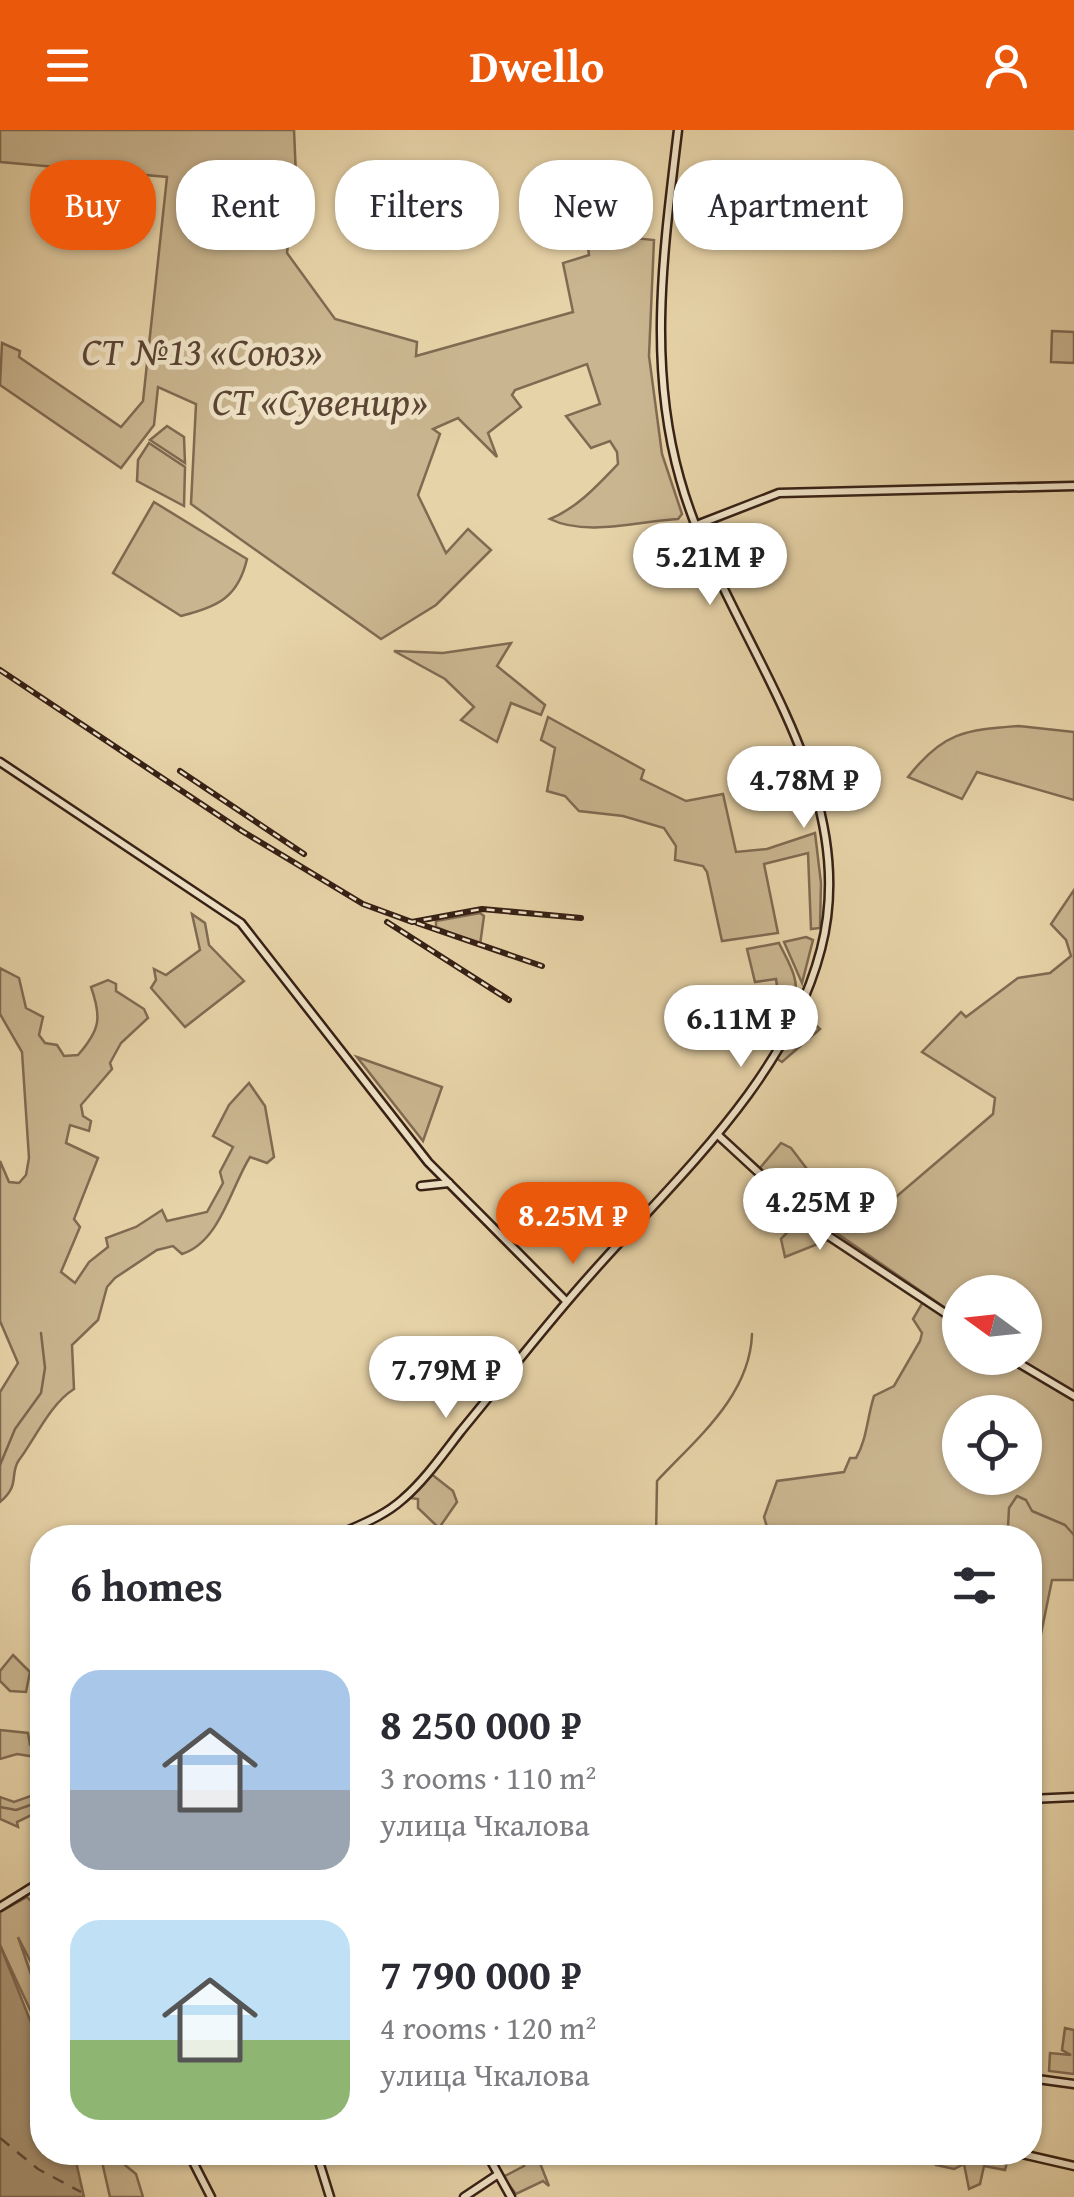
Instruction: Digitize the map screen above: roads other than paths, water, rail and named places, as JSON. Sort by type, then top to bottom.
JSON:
[{"type":"street","points":[[357,1525],[396,1505],[417,1485],[566,1302],[719,1136],[789,1024],[814,971],[827,918],[826,856],[817,800],[798,741],[694,526],[670,432],[658,331],[678,130]]},
{"type":"street","points":[[694,526],[779,494],[1074,486]]},
{"type":"street","points":[[0,762],[241,923],[449,1183],[566,1302]]},
{"type":"street","points":[[719,1136],[824,1233],[942,1311]]},
{"type":"street","points":[[421,1186],[449,1183]]},
{"type":"street","points":[[1039,1375],[1074,1396]]},
{"type":"street","points":[[1042,1798],[1074,1797]]},
{"type":"street","points":[[0,1906],[30,1889]]},
{"type":"street","points":[[1042,2080],[1074,2084]]},
{"type":"street","points":[[1042,2159],[1074,2166]]},
{"type":"street","points":[[195,2165],[211,2197]]},
{"type":"street","points":[[320,2165],[330,2197]]},
{"type":"street","points":[[492,2165],[511,2197]]},
{"type":"street","points":[[464,2197],[496,2175]]},
{"type":"waterway","points":[[0,1465],[15,1429],[41,1393],[45,1368],[41,1333]]},
{"type":"waterway","points":[[656,1525],[657,1481],[731,1397],[742,1377],[752,1334]]},
{"type":"waterway","points":[[1008,1525],[1009,1508],[1017,1496],[1026,1500],[1032,1511],[1065,1525],[1074,1535]]},
{"type":"waterway","points":[[0,1807],[16,1810],[30,1805]]},
{"type":"railway","points":[[0,670],[242,831],[363,904],[412,922],[482,909],[581,918]]},
{"type":"railway","points":[[180,771],[304,854]]},
{"type":"railway","points":[[387,922],[509,1000]]},
{"type":"railway","points":[[417,923],[542,966]]},
{"type":"park label","name":"СТ №13 «Союз»","points":[[202,351]]},
{"type":"park label","name":"СТ «Сувенир»","points":[[320,401]]}]
